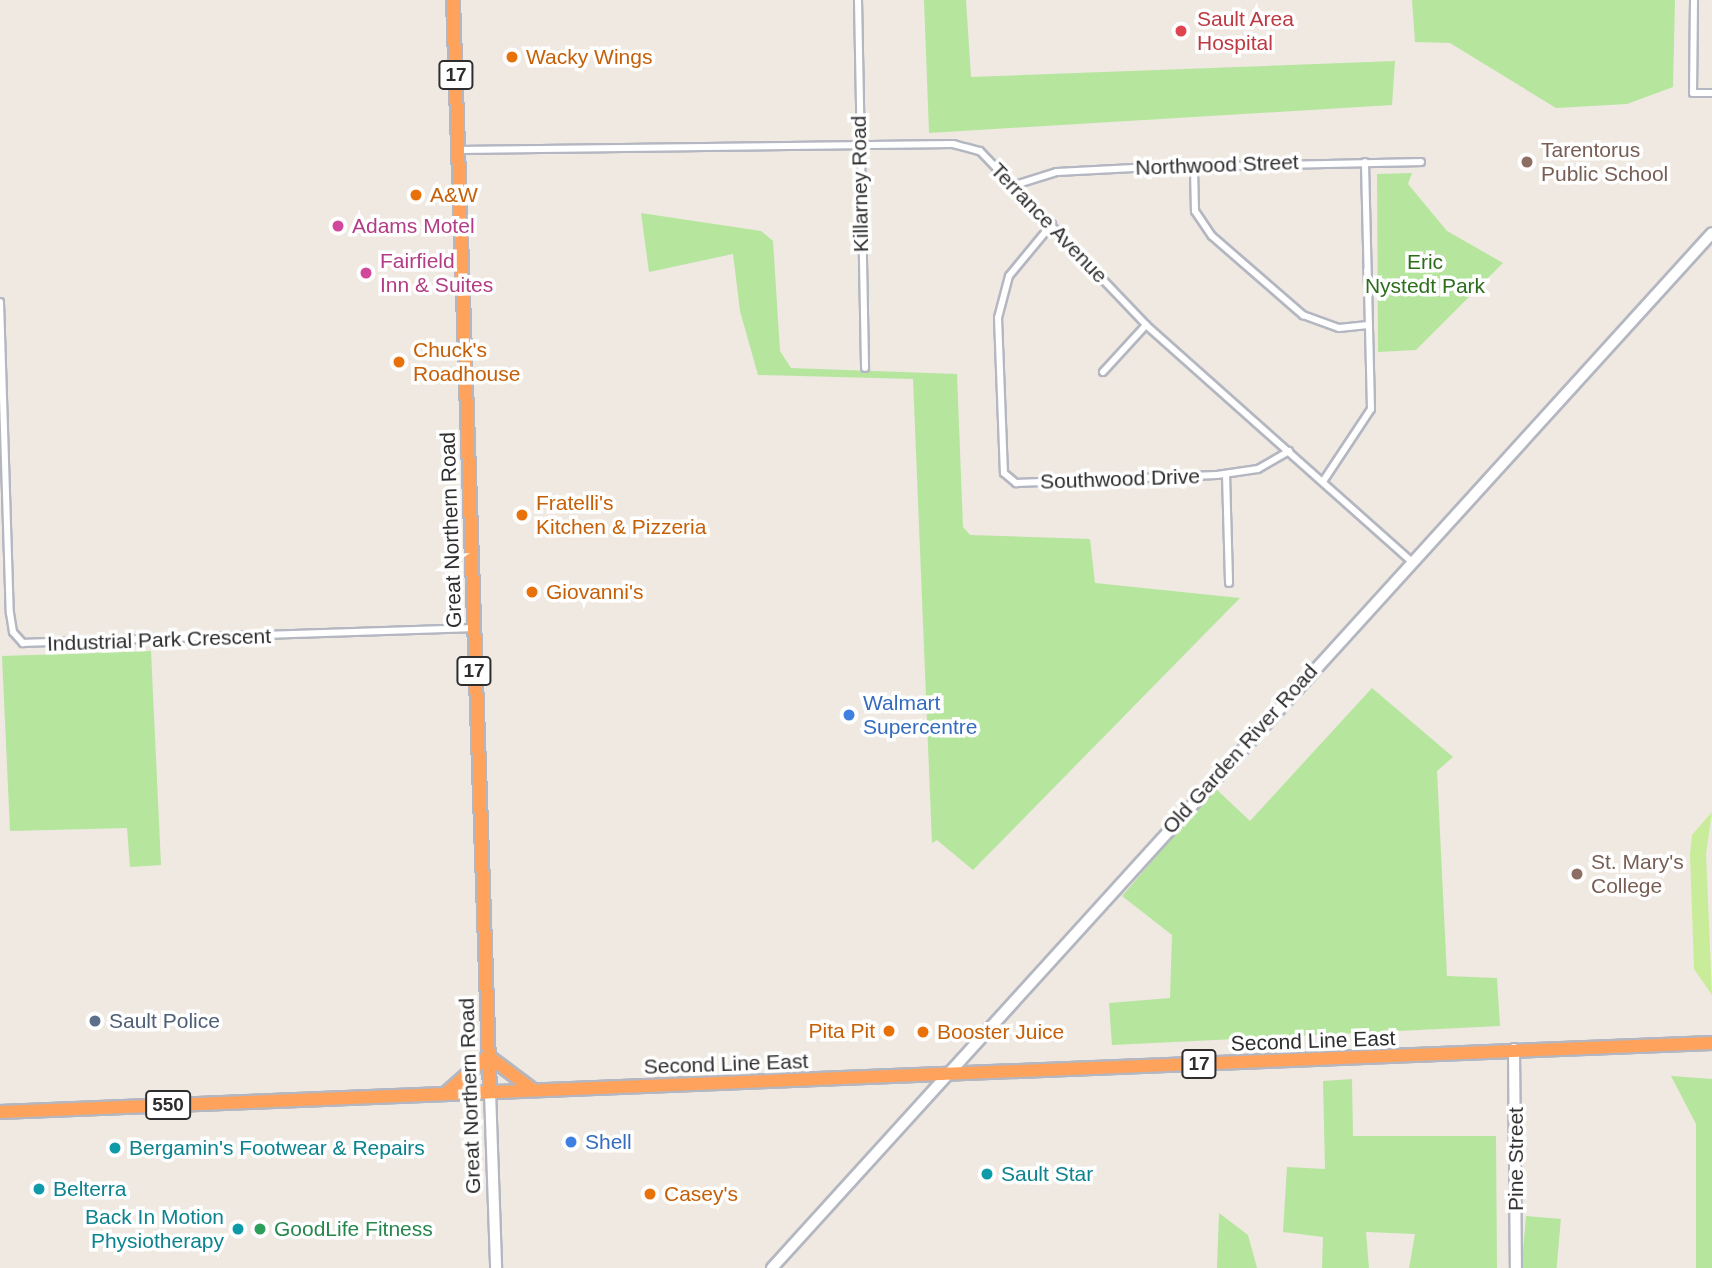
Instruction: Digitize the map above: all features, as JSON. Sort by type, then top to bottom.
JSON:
[{"type":"highway","name":"Great Northern Road","points":[[453,0],[490,1092]]},
{"type":"highway","name":"Second Line East","points":[[0,1112],[1712,1043]]},
{"type":"highway","points":[[445,1094],[488,1056],[534,1091]]},
{"type":"main road","name":"Old Garden River Road","points":[[772,1268],[1712,233]]},
{"type":"main road","name":"Pine Street","points":[[1514,1051],[1516,1268]]},
{"type":"main road","name":"Great Northern Road","points":[[490,1092],[496,1268]]},
{"type":"street","name":"Killarney Road","points":[[858,0],[865,368]]},
{"type":"street","points":[[1694,0],[1693,93],[1712,93]]},
{"type":"street","name":"Terrance Avenue","points":[[458,150],[859,148],[953,144],[980,151],[1146,325],[1324,480],[1412,562]]},
{"type":"street","points":[[1324,480],[1371,409],[1365,162]]},
{"type":"street","name":"Northwood Street","points":[[1015,185],[1057,172],[1420,162]]},
{"type":"street","points":[[1194,168],[1195,211],[1212,236],[1304,315],[1339,328],[1368,325]]},
{"type":"street","name":"Southwood Drive","points":[[1052,224],[1009,276],[998,318],[1004,473],[1016,483],[1226,474],[1274,463],[1289,451]]},
{"type":"street","name":"Industrial Park Crescent","points":[[0,302],[10,613],[23,643],[473,628]]},
{"type":"street","points":[[1103,372],[1146,325]]},
{"type":"street","points":[[1226,474],[1229,583]]},
{"type":"green space","points":[[924,0],[966,0],[971,77],[1395,61],[1392,105],[929,133]]},
{"type":"green space","points":[[1412,0],[1675,0],[1673,87],[1627,104],[1556,108],[1450,43],[1415,42]]},
{"type":"green space","name":"Eric Nystedt Park","points":[[1412,173],[1408,184],[1447,231],[1503,263],[1416,350],[1378,352],[1377,174]]},
{"type":"green space","points":[[641,213],[761,231],[773,241],[780,351],[791,368],[957,374],[963,527],[970,535],[1090,539],[1095,583],[1240,598],[973,870],[937,840],[932,843],[913,379],[758,375],[740,311],[733,254],[649,272]]},
{"type":"green space","points":[[151,651],[161,865],[130,867],[127,828],[10,831],[2,656]]},
{"type":"green space","points":[[1372,688],[1453,757],[1437,771],[1447,976],[1497,978],[1500,1026],[1112,1045],[1109,1003],[1170,998],[1172,935],[1122,896],[1215,788],[1250,821]]},
{"type":"green space","points":[[1712,812],[1706,854],[1712,995],[1694,969],[1690,854],[1692,835]]},
{"type":"green space","points":[[1671,1076],[1712,1079],[1712,1268],[1696,1268],[1696,1124]]},
{"type":"green space","points":[[1352,1079],[1353,1136],[1496,1136],[1497,1268],[1409,1268],[1415,1234],[1366,1232],[1369,1268],[1322,1268],[1323,1237],[1283,1232],[1287,1167],[1325,1169],[1323,1081]]},
{"type":"green space","points":[[1219,1213],[1248,1235],[1257,1268],[1217,1268]]},
{"type":"green space","points":[[1526,1216],[1561,1219],[1557,1268],[1521,1268]]},
{"type":"place","name":"Sault Area Hospital","points":[[1181,31]]},
{"type":"place","name":"Wacky Wings","points":[[512,57]]},
{"type":"place","name":"Tarentorus Public School","points":[[1527,162]]},
{"type":"place","name":"A&W","points":[[416,195]]},
{"type":"place","name":"Adams Motel","points":[[338,226]]},
{"type":"place","name":"Fairfield Inn & Suites","points":[[366,273]]},
{"type":"place","name":"Chuck's Roadhouse","points":[[399,362]]},
{"type":"place","name":"Fratelli's Kitchen & Pizzeria","points":[[522,515]]},
{"type":"place","name":"Giovanni's","points":[[532,592]]},
{"type":"place","name":"Walmart Supercentre","points":[[849,715]]},
{"type":"place","name":"St. Mary's College","points":[[1577,874]]},
{"type":"place","name":"Sault Police","points":[[95,1021]]},
{"type":"place","name":"Pita Pit","points":[[889,1031]]},
{"type":"place","name":"Booster Juice","points":[[923,1032]]},
{"type":"place","name":"Shell","points":[[571,1142]]},
{"type":"place","name":"Bergamin's Footwear & Repairs","points":[[115,1148]]},
{"type":"place","name":"Sault Star","points":[[987,1174]]},
{"type":"place","name":"Belterra","points":[[39,1189]]},
{"type":"place","name":"Casey's","points":[[650,1194]]},
{"type":"place","name":"Back In Motion Physiotherapy","points":[[238,1229]]},
{"type":"place","name":"GoodLife Fitness","points":[[260,1229]]}]
